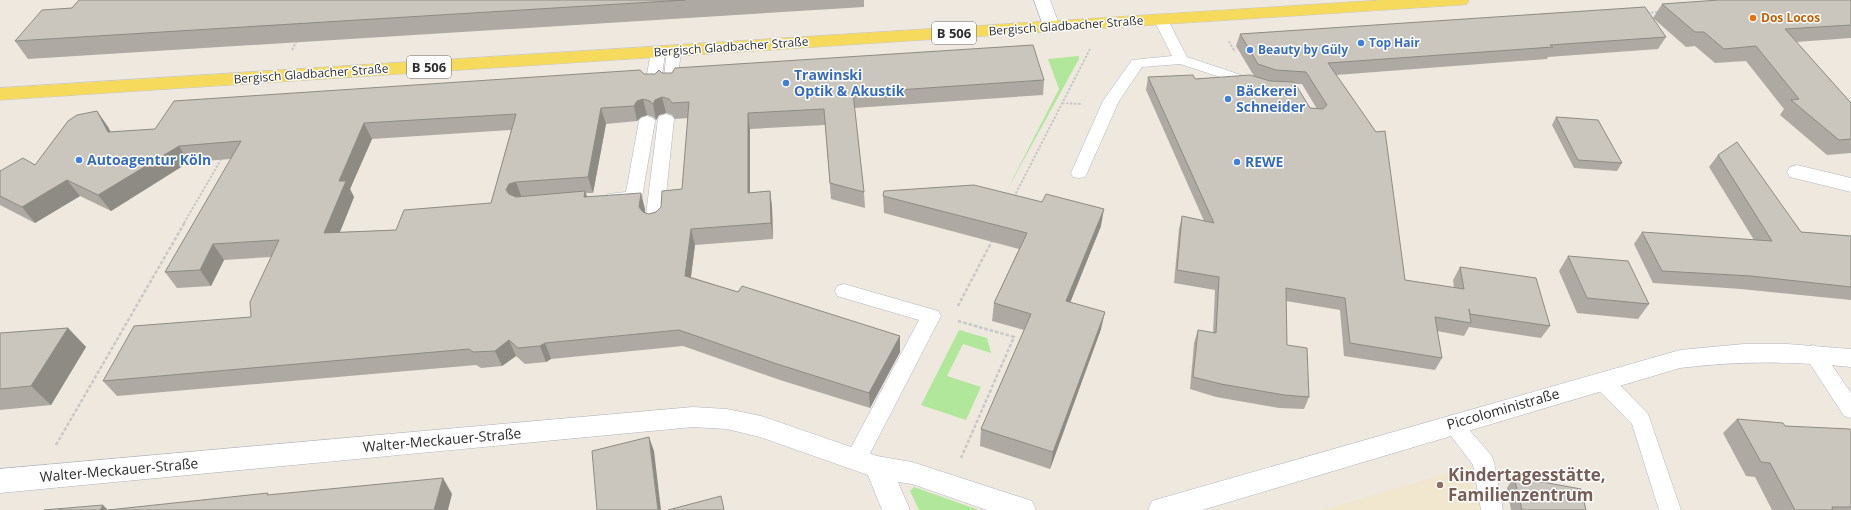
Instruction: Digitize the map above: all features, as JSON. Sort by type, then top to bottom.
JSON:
[{"type":"main road","name":"Bergisch Gladbacher Straße","points":[[0,94],[1461,0]]},
{"type":"street","points":[[1042,0],[1051,27]]},
{"type":"street","points":[[1797,172],[1851,185]]},
{"type":"street","name":"Piccoloministraße","points":[[1162,510],[1452,424],[1680,360],[1716,353],[1765,351],[1813,353],[1851,358]]},
{"type":"street","name":"Walter-Meckauer-Straße","points":[[0,482],[693,417],[727,419],[761,427],[866,463],[912,473],[1022,510]]},
{"type":"street","points":[[866,463],[891,496],[896,510]]},
{"type":"lane","points":[[1161,20],[1181,60]]},
{"type":"lane","points":[[666,51],[670,84]]},
{"type":"lane","points":[[652,85],[666,51]]},
{"type":"lane","points":[[1079,174],[1111,101],[1137,63],[1181,60],[1271,89]]},
{"type":"lane","points":[[654,223],[666,119]]},
{"type":"lane","points":[[597,200],[634,197],[647,121]]},
{"type":"lane","points":[[844,291],[931,316],[866,463]]},
{"type":"lane","points":[[1813,353],[1851,410]]},
{"type":"lane","points":[[1603,381],[1641,420],[1670,510]]},
{"type":"lane","points":[[1452,424],[1483,462],[1492,510]]},
{"type":"path","points":[[1012,200],[1093,44],[1085,24]]},
{"type":"path","points":[[272,77],[285,62],[299,36]]},
{"type":"path","points":[[37,478],[224,153]]},
{"type":"path","points":[[956,312],[995,235]]},
{"type":"path","points":[[948,486],[1014,337],[952,319]]},
{"type":"shaded area","name":"Kindertagesstätte, Familienzentrum","points":[[1471,466],[1480,510],[1322,510],[1357,500]]},
{"type":"green space","points":[[1079,56],[1079,59],[1006,192],[1059,89],[1048,59]]},
{"type":"green space","points":[[959,330],[987,338],[991,353],[963,344],[947,376],[981,387],[966,420],[921,405]]},
{"type":"green space","points":[[914,487],[979,510],[919,510],[910,491]]},
{"type":"building","points":[[79,0],[685,0],[15,41],[42,10],[72,8]]},
{"type":"building","points":[[1719,0],[1851,0],[1851,25],[1785,29],[1851,103],[1851,139],[1839,140],[1791,100],[1799,99],[1756,46],[1724,49],[1704,32],[1695,32],[1662,4]]},
{"type":"building","points":[[1645,7],[1666,37],[1550,45],[1553,47],[1328,63],[1376,132],[1385,131],[1405,280],[1464,289],[1460,267],[1536,278],[1550,326],[1470,314],[1469,309],[1471,323],[1435,317],[1442,358],[1350,343],[1345,298],[1286,288],[1287,345],[1307,348],[1309,397],[1284,395],[1221,384],[1193,377],[1198,330],[1216,333],[1219,277],[1177,270],[1182,216],[1214,223],[1148,77],[1193,75],[1195,79],[1250,75],[1270,81],[1294,82],[1310,108],[1323,109],[1327,105],[1306,72],[1276,70],[1258,64],[1240,34]]},
{"type":"building","points":[[1033,45],[1044,80],[853,93],[864,192],[830,183],[824,109],[748,113],[748,193],[770,191],[771,223],[691,229],[685,276],[738,292],[742,286],[900,336],[869,393],[777,364],[679,330],[545,343],[540,346],[518,348],[509,340],[495,351],[473,352],[469,349],[103,381],[134,326],[251,317],[250,302],[279,240],[213,244],[200,270],[165,272],[241,141],[179,146],[98,195],[67,180],[22,207],[0,196],[0,171],[23,158],[35,165],[68,121],[77,115],[97,111],[108,132],[155,129],[174,101],[640,70],[644,74],[655,74],[659,70],[662,73],[672,73],[675,68]],"holes":[[[662,97],[669,99],[672,103],[689,102],[682,189],[662,191],[661,207],[656,212],[649,214],[643,212],[639,207],[641,193],[584,197],[585,191],[516,197],[509,194],[506,190],[509,184],[516,182],[588,177],[601,108],[634,106],[637,101],[643,99],[650,101],[653,104],[655,100]],[[516,114],[491,203],[404,210],[396,230],[324,233],[346,181],[339,181],[364,123]]]},
{"type":"building","points":[[1556,117],[1598,120],[1622,163],[1578,160]]},
{"type":"building","points":[[1737,142],[1801,232],[1851,236],[1851,287],[1751,276],[1662,271],[1642,232],[1772,241],[1718,155]]},
{"type":"building","points":[[974,185],[1042,202],[1046,194],[1104,209],[1066,301],[1105,312],[1053,452],[981,429],[1031,314],[994,303],[1027,233],[883,196],[884,191]]},
{"type":"building","points":[[1568,256],[1628,261],[1649,304],[1587,298]]},
{"type":"building","points":[[68,328],[31,386],[0,389],[0,333]]},
{"type":"building","points":[[1737,419],[1783,423],[1785,426],[1850,429],[1851,507],[1832,507],[1833,510],[1795,510],[1770,463],[1761,462]]},
{"type":"building","points":[[649,437],[658,510],[597,510],[592,451]]},
{"type":"building","points":[[1514,477],[1581,489],[1586,510],[1522,510]]},
{"type":"building","points":[[443,478],[434,510],[108,510],[268,493],[267,495]]},
{"type":"building","points":[[721,496],[724,510],[668,510]]},
{"type":"building","points":[[103,505],[100,510],[44,510]]},
{"type":"place","name":"Dos Locos","points":[[1753,18]]},
{"type":"place","name":"Top Hair","points":[[1361,43]]},
{"type":"place","name":"Beauty by Güly","points":[[1250,50]]},
{"type":"place","name":"Trawinski Optik & Akustik","points":[[786,83]]},
{"type":"place","name":"Bäckerei Schneider","points":[[1228,99]]},
{"type":"place","name":"Autoagentur Köln","points":[[79,160]]},
{"type":"place","name":"REWE","points":[[1237,162]]},
{"type":"place","name":"Kindertagesstätte, Familienzentrum","points":[[1440,485]]}]
